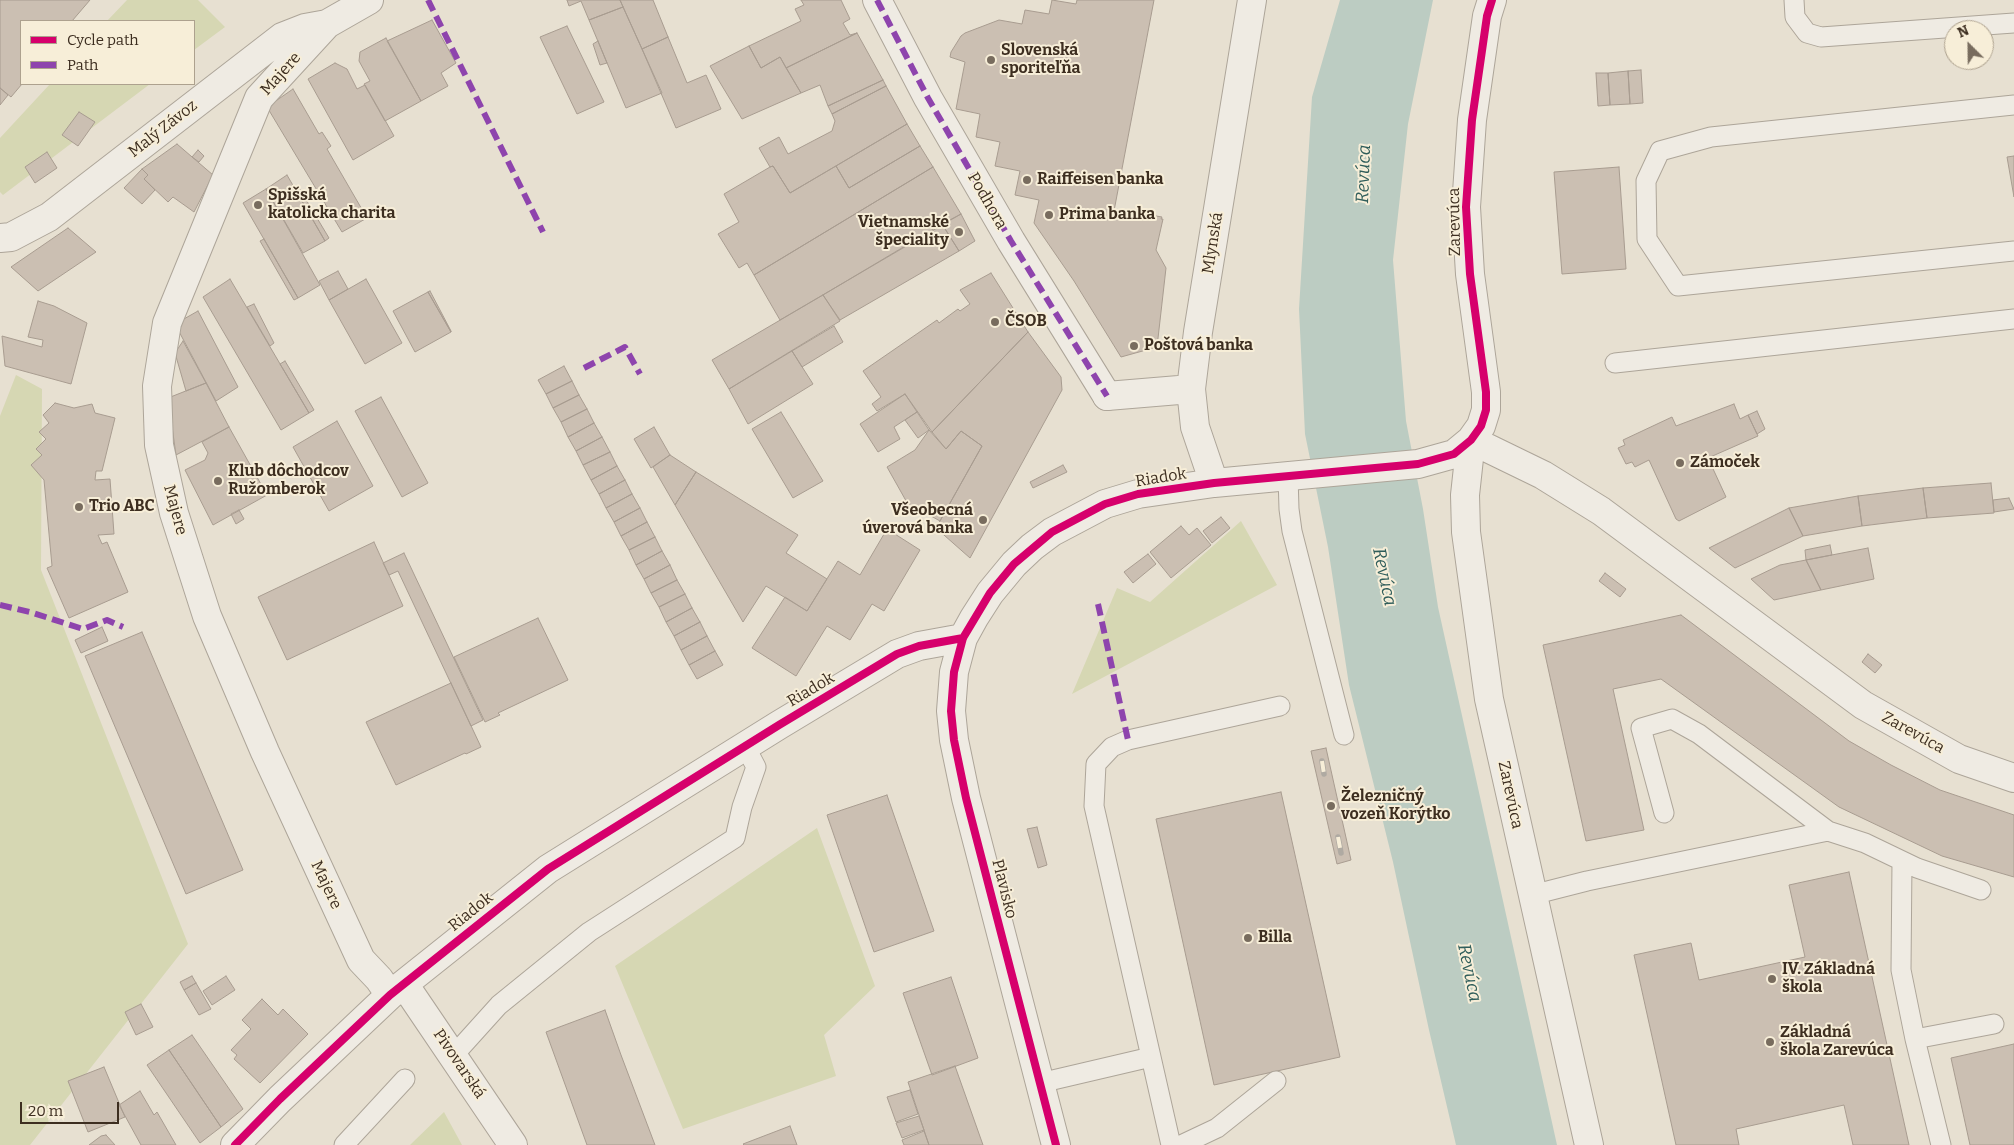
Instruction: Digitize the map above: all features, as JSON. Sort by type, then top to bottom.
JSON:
[{"type":"street","points":[[327,24],[369,0]]},
{"type":"street","name":"Podhora","points":[[877,0],[937,115],[1016,249],[1107,396],[1191,389]]},
{"type":"street","name":"Mlynská","points":[[1214,483],[1195,427],[1191,389],[1198,332],[1252,0]]},
{"type":"street","name":"Zarevúca","points":[[1492,0],[1487,16],[1472,120],[1466,207],[1470,274],[1486,392],[1486,410],[1481,426],[1471,440],[1465,496],[1466,532],[1489,699],[1589,1145]]},
{"type":"street","name":"Malý Závoz","points":[[0,238],[11,237],[49,217],[282,37],[305,28],[327,24]]},
{"type":"street","name":"Majere","points":[[327,24],[259,98],[171,314],[157,386],[159,445],[174,513],[207,616],[265,752],[361,960],[379,979],[397,990]]},
{"type":"street","name":"Zarevúca","points":[[1471,440],[1543,475],[1601,511],[1863,705],[1959,759],[2014,778]]},
{"type":"street","name":"Riadok","points":[[235,1145],[280,1099],[397,990],[548,869],[745,746],[898,654],[919,646],[964,638],[990,593],[1014,564],[1052,532],[1104,504],[1138,494],[1214,483],[1418,464],[1454,454],[1471,440]]},
{"type":"street","name":"Plavisko","points":[[964,638],[954,672],[951,711],[954,740],[966,798],[1056,1145]]},
{"type":"street","name":"Pivovarská","points":[[397,990],[453,1056],[513,1145]]},
{"type":"lane","points":[[1794,0],[1795,17],[1807,33],[1821,37],[2014,23]]},
{"type":"lane","points":[[2014,105],[1711,137],[1660,150],[1646,181],[1648,239],[1678,286],[2014,251]]},
{"type":"lane","points":[[1615,363],[2014,319]]},
{"type":"lane","points":[[1299,475],[1288,509],[1344,735]]},
{"type":"lane","points":[[1171,1145],[1094,806],[1096,764],[1112,747],[1128,740],[1280,706]]},
{"type":"lane","points":[[1664,813],[1641,728],[1672,719],[1699,734],[1828,831],[1864,843],[1917,868],[1981,890]]},
{"type":"lane","points":[[453,1056],[499,1005],[589,932],[735,838],[742,807],[756,767],[745,746]]},
{"type":"lane","points":[[1532,894],[1828,831]]},
{"type":"lane","points":[[1902,861],[1900,970],[1941,1145]]},
{"type":"lane","points":[[1915,1039],[1994,1024]]},
{"type":"lane","points":[[1040,1083],[1151,1057]]},
{"type":"lane","points":[[344,1145],[405,1079]]},
{"type":"lane","points":[[1181,1145],[1217,1128],[1276,1081]]},
{"type":"green space","points":[[127,0],[198,0],[225,27],[195,49],[195,20],[108,20]]},
{"type":"green space","points":[[49,85],[149,85],[3,195],[0,192],[0,138]]},
{"type":"green space","points":[[16,375],[42,389],[41,570],[188,944],[30,1145],[0,1145],[0,416]]},
{"type":"green space","points":[[1241,521],[1277,585],[1072,694],[1117,588],[1150,602]]},
{"type":"green space","points":[[817,828],[875,986],[824,1035],[836,1076],[683,1129],[615,966]]},
{"type":"green space","points":[[444,1112],[462,1145],[410,1145]]},
{"type":"water","name":"Revúca","points":[[1340,0],[1433,0],[1408,124],[1393,260],[1406,421],[1423,509],[1438,607],[1557,1145],[1456,1145],[1393,862],[1349,685],[1328,547],[1305,434],[1299,309],[1312,97]]},
{"type":"building","points":[[0,0],[90,0],[73,20],[20,20],[21,85],[11,97],[0,88]]},
{"type":"building","points":[[567,0],[620,0],[623,7],[589,20],[581,1],[569,6]]},
{"type":"building","points":[[620,0],[653,0],[668,37],[642,49]]},
{"type":"building","points":[[801,0],[841,0],[850,19],[843,23],[850,35],[857,33],[786,68],[780,57],[761,68],[749,46],[801,21],[795,9],[804,5]]},
{"type":"building","points":[[1052,0],[1076,4],[1077,0],[1154,0],[1114,211],[1155,218],[1156,216],[1162,217],[1156,250],[1166,268],[1157,347],[1121,357],[1074,281],[1034,223],[1039,200],[1015,195],[1020,171],[995,166],[1000,142],[976,137],[980,114],[956,109],[965,62],[950,57],[961,36],[999,20],[1022,24],[1025,10],[1049,14]]},
{"type":"building","points":[[623,7],[662,93],[626,108],[589,20]]},
{"type":"building","points":[[432,20],[456,63],[441,73],[448,86],[421,101],[387,41]]},
{"type":"building","points":[[567,26],[604,102],[577,114],[540,37]]},
{"type":"building","points":[[857,33],[883,80],[828,106],[820,85],[801,93],[786,68]]},
{"type":"building","points":[[668,37],[687,83],[706,75],[721,109],[676,128],[642,49]]},
{"type":"building","points":[[386,38],[421,101],[385,121],[364,84],[370,81],[359,61],[360,52]]},
{"type":"building","points":[[598,41],[607,63],[600,65],[593,44]]},
{"type":"building","points":[[749,46],[761,68],[780,57],[801,93],[742,119],[710,66]]},
{"type":"building","points":[[335,63],[347,69],[357,89],[365,85],[394,136],[353,160],[308,79]]},
{"type":"building","points":[[1641,70],[1643,103],[1630,104],[1628,71]]},
{"type":"building","points":[[1628,71],[1630,104],[1610,105],[1608,73]]},
{"type":"building","points":[[1596,73],[1608,73],[1610,105],[1598,106]]},
{"type":"building","points":[[883,80],[886,86],[832,114],[828,106]]},
{"type":"building","points":[[886,86],[907,124],[790,193],[773,166],[770,167],[759,148],[779,137],[788,154],[832,131],[835,121],[832,114]]},
{"type":"building","points":[[0,88],[8,95],[0,105]]},
{"type":"building","points":[[293,89],[319,134],[322,132],[331,146],[327,149],[367,218],[342,232],[267,107]]},
{"type":"building","points":[[79,112],[95,122],[78,146],[62,135]]},
{"type":"building","points":[[907,124],[920,146],[849,188],[836,166]]},
{"type":"building","points":[[177,144],[213,175],[194,212],[173,197],[168,202],[144,179],[148,175],[142,169]]},
{"type":"building","points":[[920,146],[933,167],[754,275],[747,263],[739,268],[718,234],[739,222],[724,194],[770,167],[773,166],[790,193],[836,166],[849,188]]},
{"type":"building","points":[[198,150],[204,156],[199,162],[192,157]]},
{"type":"building","points":[[47,152],[57,168],[35,183],[25,167]]},
{"type":"building","points":[[2014,156],[2014,197],[2007,157]]},
{"type":"building","points":[[933,167],[961,214],[780,320],[754,275]]},
{"type":"building","points":[[1619,167],[1626,269],[1562,274],[1554,172]]},
{"type":"building","points":[[142,169],[148,175],[144,179],[155,190],[142,204],[124,188]]},
{"type":"building","points":[[287,175],[325,241],[303,253],[266,189]]},
{"type":"building","points":[[299,188],[329,238],[325,241],[295,189]]},
{"type":"building","points":[[266,189],[320,285],[298,298],[243,203]]},
{"type":"building","points":[[961,214],[975,241],[959,251],[942,224]]},
{"type":"building","points":[[942,224],[959,251],[840,320],[823,295]]},
{"type":"building","points":[[68,228],[96,252],[38,291],[11,267]]},
{"type":"building","points":[[264,239],[298,298],[294,300],[260,241]]},
{"type":"building","points":[[338,271],[348,289],[329,300],[319,281]]},
{"type":"building","points":[[991,273],[1028,332],[932,432],[905,394],[877,411],[872,404],[881,397],[863,371],[937,320],[939,323],[958,309],[960,311],[970,304],[960,290]]},
{"type":"building","points":[[230,279],[309,413],[281,430],[203,297]]},
{"type":"building","points":[[366,279],[402,343],[365,364],[329,300]]},
{"type":"building","points":[[430,291],[451,331],[451,332],[428,292]]},
{"type":"building","points":[[428,292],[451,332],[415,352],[393,311]]},
{"type":"building","points":[[823,295],[840,321],[729,389],[712,360]]},
{"type":"building","points":[[38,301],[54,306],[87,323],[71,384],[5,366],[2,336],[42,347],[43,340],[28,337]]},
{"type":"building","points":[[254,304],[274,343],[270,346],[247,307]]},
{"type":"building","points":[[198,311],[238,387],[216,401],[175,324]]},
{"type":"building","points":[[834,326],[843,342],[802,367],[792,351]]},
{"type":"building","points":[[1028,332],[1061,377],[1062,390],[970,558],[936,528],[982,446],[961,431],[946,449],[932,432]]},
{"type":"building","points":[[183,341],[206,383],[186,391],[175,353]]},
{"type":"building","points":[[792,351],[813,384],[748,424],[729,389]]},
{"type":"building","points":[[285,361],[314,410],[309,413],[280,364]]},
{"type":"building","points":[[564,366],[572,381],[546,394],[538,380]]},
{"type":"building","points":[[572,381],[579,395],[553,408],[546,394]]},
{"type":"building","points":[[206,383],[229,427],[176,455],[168,398]]},
{"type":"building","points":[[905,394],[917,412],[894,427],[900,439],[878,452],[860,424]]},
{"type":"building","points":[[579,395],[587,409],[561,422],[553,408]]},
{"type":"building","points":[[381,397],[428,483],[402,497],[355,411]]},
{"type":"building","name":"Trio ABC","points":[[55,403],[74,408],[92,404],[95,413],[115,418],[102,471],[96,471],[95,480],[110,479],[114,534],[98,535],[102,544],[107,542],[128,592],[69,618],[47,568],[52,566],[44,480],[31,465],[42,455],[36,449],[46,439],[39,432],[49,423],[43,415]]},
{"type":"building","name":"Zámoček","points":[[1734,404],[1740,419],[1748,415],[1758,436],[1708,458],[1726,497],[1679,521],[1676,519],[1649,460],[1635,467],[1632,462],[1626,464],[1618,448],[1625,445],[1623,440],[1672,417],[1676,426]]},
{"type":"building","points":[[587,409],[594,423],[568,437],[561,422]]},
{"type":"building","points":[[1757,411],[1765,429],[1757,434],[1748,415]]},
{"type":"building","points":[[781,412],[823,481],[793,498],[752,429]]},
{"type":"building","points":[[917,412],[929,430],[918,438],[905,420]]},
{"type":"building","points":[[337,421],[373,486],[329,511],[293,447]]},
{"type":"building","points":[[594,423],[602,437],[576,451],[568,437]]},
{"type":"building","points":[[229,427],[267,495],[213,525],[185,470],[205,460],[208,453],[202,442]]},
{"type":"building","points":[[654,427],[670,455],[651,468],[634,439]]},
{"type":"building","points":[[929,430],[946,449],[961,431],[982,446],[940,521],[922,511],[914,515],[887,467],[915,450]]},
{"type":"building","points":[[602,437],[610,452],[583,465],[576,451]]},
{"type":"building","points":[[610,452],[617,466],[591,480],[583,465]]},
{"type":"building","points":[[670,455],[696,472],[675,505],[653,467]]},
{"type":"building","points":[[1063,465],[1067,472],[1033,488],[1030,482]]},
{"type":"building","points":[[617,466],[625,480],[599,494],[591,480]]},
{"type":"building","points":[[696,472],[798,535],[786,553],[827,579],[807,611],[766,586],[743,622],[675,505]]},
{"type":"building","points":[[625,480],[632,494],[606,508],[599,494]]},
{"type":"building","points":[[1991,483],[1994,513],[1927,518],[1923,488]]},
{"type":"building","points":[[1923,488],[1927,518],[1862,526],[1858,496]]},
{"type":"building","points":[[632,494],[640,508],[614,522],[606,508]]},
{"type":"building","points":[[1858,496],[1862,526],[1803,536],[1789,508]]},
{"type":"building","points":[[2009,498],[2014,509],[1994,512],[1993,500]]},
{"type":"building","points":[[640,508],[647,522],[621,536],[614,522]]},
{"type":"building","points":[[1789,508],[1803,536],[1735,568],[1709,548]]},
{"type":"building","points":[[239,510],[244,519],[236,524],[231,514]]},
{"type":"building","points":[[1221,517],[1230,528],[1212,543],[1203,531]]},
{"type":"building","points":[[647,522],[655,537],[629,550],[621,536]]},
{"type":"building","points":[[1181,526],[1189,535],[1197,528],[1211,545],[1171,578],[1150,552]]},
{"type":"building","points":[[887,529],[920,550],[884,611],[872,604],[850,640],[827,626],[796,676],[752,648],[785,597],[807,611],[838,561],[860,575]]},
{"type":"building","points":[[655,537],[662,551],[636,565],[629,550]]},
{"type":"building","points":[[374,542],[403,606],[287,660],[258,597]]},
{"type":"building","points":[[1830,545],[1832,555],[1806,560],[1805,550]]},
{"type":"building","points":[[1868,548],[1874,579],[1821,590],[1806,560]]},
{"type":"building","points":[[662,551],[670,565],[644,579],[636,565]]},
{"type":"building","points":[[404,553],[483,720],[471,726],[398,571],[389,575],[383,563]]},
{"type":"building","points":[[1148,554],[1156,564],[1133,583],[1124,572]]},
{"type":"building","points":[[1806,560],[1821,590],[1774,600],[1751,579],[1780,565]]},
{"type":"building","points":[[670,565],[677,580],[651,593],[644,579]]},
{"type":"building","points":[[1605,573],[1626,589],[1620,597],[1599,581]]},
{"type":"building","points":[[677,580],[685,594],[659,607],[651,593]]},
{"type":"building","points":[[685,594],[692,608],[666,622],[659,607]]},
{"type":"building","points":[[692,608],[700,622],[674,636],[666,622]]},
{"type":"building","points":[[1681,615],[1849,741],[1940,790],[2014,815],[2014,877],[1942,856],[1839,807],[1661,679],[1613,689],[1644,830],[1586,841],[1543,645]]},
{"type":"building","points":[[538,618],[568,680],[498,713],[500,715],[485,722],[454,657]]},
{"type":"building","points":[[700,622],[707,636],[681,650],[674,636]]},
{"type":"building","points":[[102,627],[108,641],[81,653],[75,640]]},
{"type":"building","points":[[142,632],[243,870],[186,894],[85,656]]},
{"type":"building","points":[[707,636],[715,651],[689,665],[681,650]]},
{"type":"building","points":[[715,651],[723,665],[697,679],[689,665]]},
{"type":"building","points":[[1868,654],[1882,665],[1875,673],[1862,662]]},
{"type":"building","points":[[451,683],[481,747],[396,785],[366,722]]},
{"type":"building","name":"Železničný vozeň Korýtko","points":[[1326,748],[1351,860],[1337,864],[1311,751]]},
{"type":"building","name":"Billa","points":[[1281,792],[1340,1057],[1214,1085],[1156,819]]},
{"type":"building","points":[[887,795],[934,931],[874,952],[827,815]]},
{"type":"building","points":[[1037,827],[1047,865],[1038,868],[1027,829]]},
{"type":"building","name":"Základná škola Zarevúca","points":[[1849,872],[1909,1145],[1853,1145],[1844,1105],[1736,1129],[1739,1145],[1676,1145],[1634,955],[1691,943],[1699,980],[1805,957],[1789,885]]},
{"type":"building","points":[[192,976],[196,983],[184,990],[180,982]]},
{"type":"building","points":[[226,976],[235,990],[212,1005],[203,991]]},
{"type":"building","points":[[951,977],[978,1058],[932,1075],[903,993]]},
{"type":"building","points":[[196,983],[211,1009],[199,1015],[184,990]]},
{"type":"building","points":[[262,999],[278,1015],[283,1009],[308,1034],[260,1083],[234,1059],[237,1055],[231,1050],[251,1029],[242,1020]]},
{"type":"building","points":[[141,1004],[153,1027],[136,1035],[125,1012]]},
{"type":"building","points":[[605,1010],[655,1145],[587,1145],[546,1032]]},
{"type":"building","points":[[192,1035],[243,1109],[221,1127],[169,1050]]},
{"type":"building","points":[[2014,1044],[2014,1145],[1970,1145],[1951,1058]]},
{"type":"building","points":[[169,1050],[221,1127],[200,1143],[147,1065]]},
{"type":"building","points":[[955,1066],[983,1145],[929,1145],[908,1082]]},
{"type":"building","points":[[104,1067],[125,1117],[88,1132],[68,1081]]},
{"type":"building","points":[[910,1090],[918,1114],[896,1122],[887,1097]]},
{"type":"building","points":[[140,1091],[154,1115],[157,1112],[176,1145],[141,1145],[119,1105]]},
{"type":"building","points":[[919,1116],[924,1130],[902,1138],[896,1123]]},
{"type":"building","points":[[790,1126],[797,1145],[743,1144]]},
{"type":"building","points":[[924,1131],[929,1145],[904,1145],[902,1140]]},
{"type":"building","points":[[106,1135],[115,1145],[89,1145],[101,1136]]},
{"type":"railway","points":[[1322,761],[1324,774]]},
{"type":"railway","points":[[1338,837],[1341,853]]},
{"type":"marked path","points":[[428,0],[543,232]]},
{"type":"marked path","points":[[877,0],[928,98],[1011,241],[1107,396]]},
{"type":"marked path","points":[[584,368],[625,347],[640,374]]},
{"type":"marked path","points":[[1098,604],[1128,740]]},
{"type":"marked path","points":[[0,605],[30,612],[83,629],[107,620],[123,627]]},
{"type":"cycle path","points":[[1056,1145],[966,798],[954,740],[951,711],[954,672],[963,638],[990,593],[1014,564],[1052,532],[1105,504],[1138,494],[1214,483],[1418,464],[1454,454],[1471,440],[1481,426],[1486,410],[1486,392],[1470,274],[1466,207],[1472,120],[1487,16],[1492,0]]},
{"type":"cycle path","points":[[235,1145],[280,1099],[390,995],[548,869],[897,654],[919,646],[963,638]]},
{"type":"place","name":"Slovenská sporiteľňa","points":[[991,60]]},
{"type":"place","name":"Raiffeisen banka","points":[[1027,180]]},
{"type":"place","name":"Spišská katolicka charita","points":[[258,205]]},
{"type":"place","name":"Prima banka","points":[[1049,215]]},
{"type":"place","name":"Vietnamské špeciality","points":[[959,232]]},
{"type":"place","name":"ČSOB","points":[[995,322]]},
{"type":"place","name":"Poštová banka","points":[[1134,346]]},
{"type":"place","name":"Zámoček","points":[[1680,463]]},
{"type":"place","name":"Klub dôchodcov Ružomberok","points":[[218,481]]},
{"type":"place","name":"Trio ABC","points":[[79,507]]},
{"type":"place","name":"Všeobecná úverová banka","points":[[983,520]]},
{"type":"place","name":"Železničný vozeň Korýtko","points":[[1331,806]]},
{"type":"place","name":"Billa","points":[[1248,938]]},
{"type":"place","name":"IV. Základná škola","points":[[1772,979]]},
{"type":"place","name":"Základná škola Zarevúca","points":[[1770,1042]]}]
